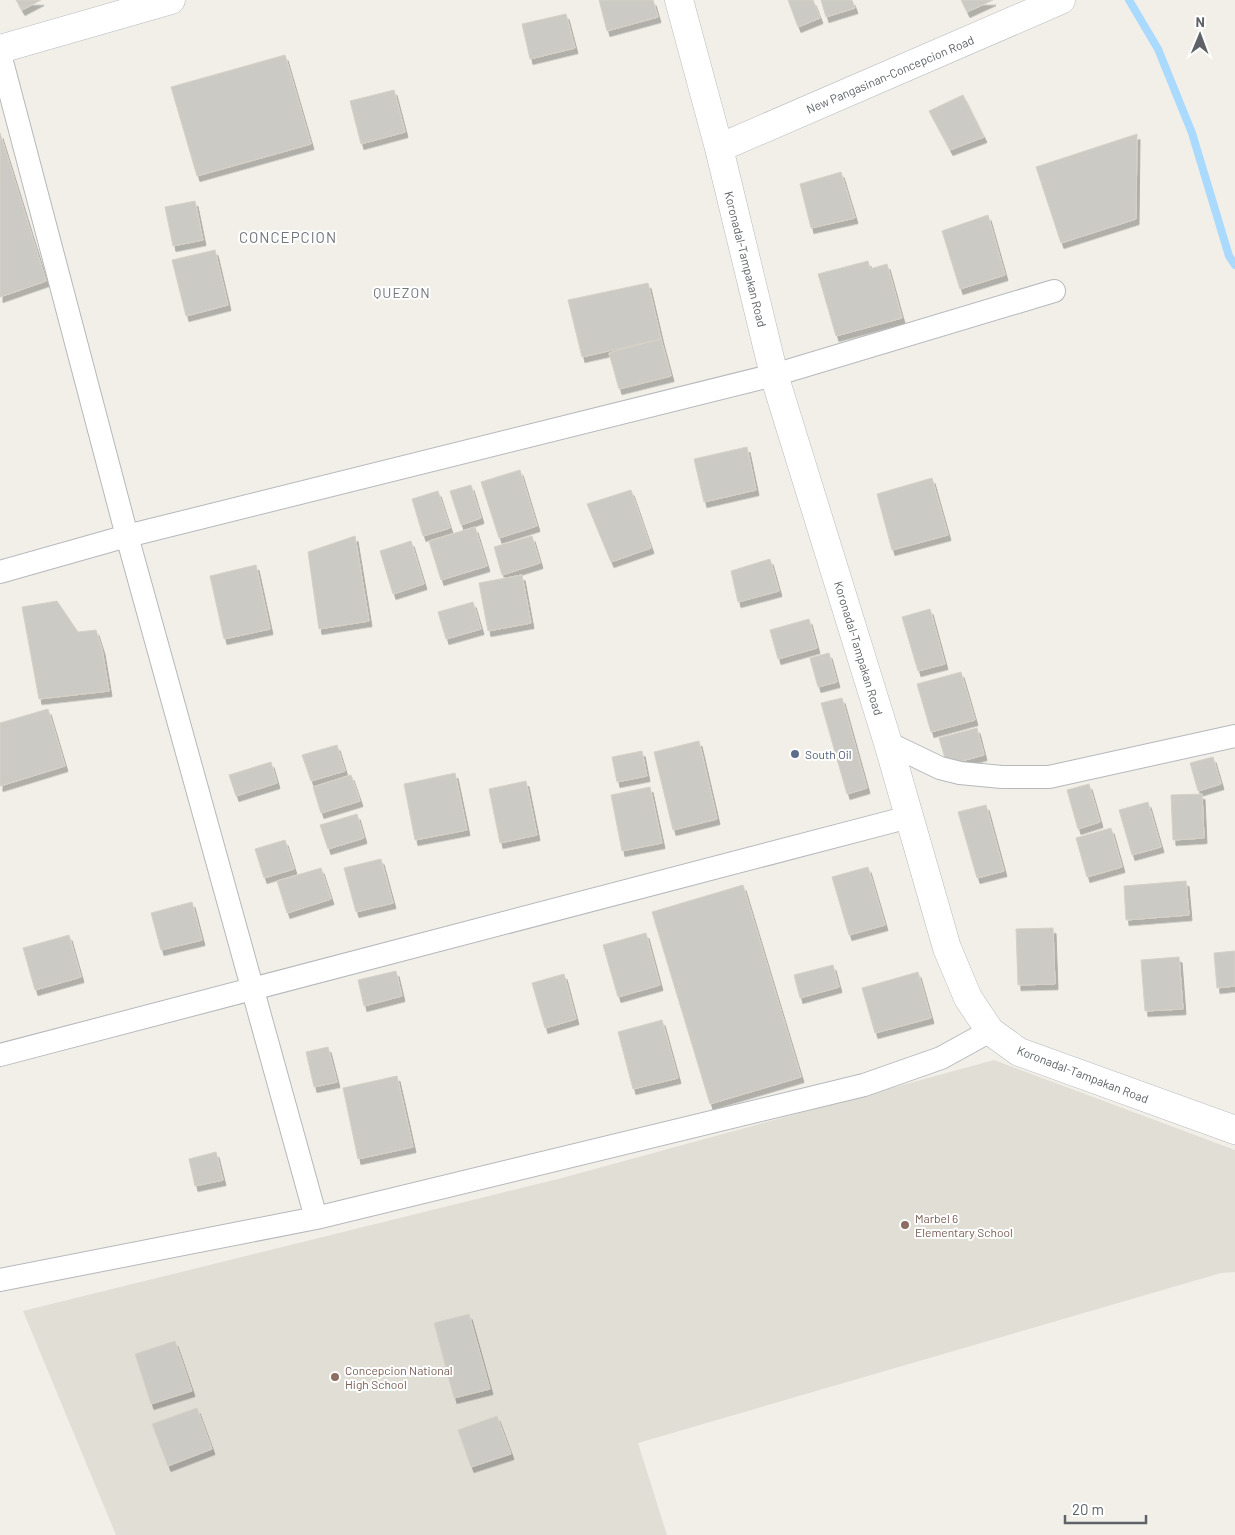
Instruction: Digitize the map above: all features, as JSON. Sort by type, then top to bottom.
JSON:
[{"type":"main road","points":[[0,49],[172,0]]},
{"type":"main road","name":"Koronadal-Tampakan Road","points":[[679,0],[719,148],[774,375],[888,743],[947,948],[968,998],[990,1031],[1019,1052],[1235,1130]]},
{"type":"main road","name":"New Pangasinan-Concepcion Road","points":[[719,148],[1061,0]]},
{"type":"street","points":[[0,54],[127,536],[316,1218]]},
{"type":"street","points":[[0,572],[127,536],[774,375],[1054,291]]},
{"type":"street","points":[[888,743],[940,768],[960,773],[1002,777],[1049,777],[1235,736]]},
{"type":"street","points":[[0,1055],[909,817]]},
{"type":"street","points":[[0,1280],[316,1218],[864,1085],[941,1058],[990,1031]]},
{"type":"shaded area","points":[[994,1060],[1235,1150],[1235,1272],[1221,1273],[638,1443],[667,1535],[116,1535],[23,1311],[562,1178]]},
{"type":"building","points":[[16,0],[41,0],[22,10]]},
{"type":"building","points":[[599,0],[653,0],[658,17],[607,31]]},
{"type":"building","points":[[788,0],[813,0],[820,18],[798,27]]},
{"type":"building","points":[[821,0],[852,0],[855,8],[826,17]]},
{"type":"building","points":[[961,0],[993,0],[967,12]]},
{"type":"building","points":[[566,14],[575,48],[530,59],[522,24]]},
{"type":"building","points":[[285,55],[311,144],[197,176],[171,87]]},
{"type":"building","points":[[394,90],[405,132],[361,144],[350,101]]},
{"type":"building","points":[[963,95],[984,137],[950,150],[929,111]]},
{"type":"building","points":[[0,133],[46,281],[0,297]]},
{"type":"building","points":[[1137,134],[1136,219],[1061,243],[1036,167]]},
{"type":"building","points":[[841,172],[855,218],[811,228],[800,184]]},
{"type":"building","points":[[195,201],[203,240],[173,246],[165,207]]},
{"type":"building","points":[[988,215],[1005,275],[960,289],[942,231]]},
{"type":"building","points":[[215,250],[228,305],[186,316],[172,260]]},
{"type":"building","points":[[868,261],[870,269],[887,264],[902,318],[836,336],[818,274]]},
{"type":"building","points":[[648,283],[661,339],[582,357],[568,300]]},
{"type":"building","points":[[661,339],[671,376],[619,389],[609,353]]},
{"type":"building","points":[[747,447],[756,490],[704,502],[694,459]]},
{"type":"building","points":[[520,470],[537,526],[499,538],[481,482]]},
{"type":"building","points":[[932,478],[948,535],[892,550],[877,494]]},
{"type":"building","points":[[471,485],[481,518],[461,525],[450,491]]},
{"type":"building","points":[[631,490],[651,548],[611,562],[587,504]]},
{"type":"building","points":[[438,491],[450,528],[423,536],[412,499]]},
{"type":"building","points":[[475,527],[487,566],[441,580],[429,541]]},
{"type":"building","points":[[355,536],[369,621],[319,629],[308,552]]},
{"type":"building","points":[[532,536],[540,563],[502,575],[494,547]]},
{"type":"building","points":[[411,541],[424,584],[393,594],[380,551]]},
{"type":"building","points":[[770,559],[779,591],[738,602],[731,571]]},
{"type":"building","points":[[256,565],[270,629],[224,639],[210,576]]},
{"type":"building","points":[[522,575],[531,623],[488,631],[479,583]]},
{"type":"building","points":[[57,601],[78,632],[96,630],[102,649],[109,691],[39,699],[22,607]]},
{"type":"building","points":[[473,602],[481,629],[446,639],[438,612]]},
{"type":"building","points":[[930,609],[945,664],[918,671],[902,617]]},
{"type":"building","points":[[809,619],[817,648],[778,659],[770,630]]},
{"type":"building","points":[[829,653],[837,682],[818,687],[810,658]]},
{"type":"building","points":[[961,672],[975,720],[931,732],[917,684]]},
{"type":"building","points":[[842,698],[867,788],[847,794],[821,703]]},
{"type":"building","points":[[48,709],[65,766],[0,786],[0,723]]},
{"type":"building","points":[[977,728],[984,755],[947,765],[939,738]]},
{"type":"building","points":[[699,741],[717,819],[673,830],[654,752]]},
{"type":"building","points":[[337,745],[345,771],[311,781],[302,755]]},
{"type":"building","points":[[642,751],[647,776],[617,782],[612,757]]},
{"type":"building","points":[[1213,757],[1221,784],[1198,791],[1190,763]]},
{"type":"building","points":[[271,762],[277,783],[236,796],[229,775]]},
{"type":"building","points":[[455,773],[467,830],[415,840],[404,784]]},
{"type":"building","points":[[351,775],[360,801],[321,813],[313,787]]},
{"type":"building","points":[[526,781],[537,835],[500,843],[489,789]]},
{"type":"building","points":[[1089,784],[1100,822],[1078,829],[1067,790]]},
{"type":"building","points":[[650,787],[662,843],[622,851],[611,795]]},
{"type":"building","points":[[1202,794],[1204,838],[1173,840],[1171,795]]},
{"type":"building","points":[[1148,802],[1161,847],[1132,855],[1119,810]]},
{"type":"building","points":[[986,805],[1004,871],[977,878],[958,812]]},
{"type":"building","points":[[357,814],[364,838],[328,849],[320,825]]},
{"type":"building","points":[[1111,828],[1122,867],[1087,877],[1076,838]]},
{"type":"building","points":[[285,840],[294,869],[264,878],[255,849]]},
{"type":"building","points":[[381,859],[393,903],[356,912],[344,868]]},
{"type":"building","points":[[868,867],[885,925],[849,935],[832,877]]},
{"type":"building","points":[[321,868],[331,899],[287,913],[277,881]]},
{"type":"building","points":[[1186,881],[1189,915],[1126,920],[1124,886]]},
{"type":"building","points":[[743,885],[801,1077],[710,1104],[652,912]]},
{"type":"building","points":[[192,902],[202,940],[161,950],[151,913]]},
{"type":"building","points":[[1053,928],[1055,984],[1018,985],[1016,929]]},
{"type":"building","points":[[646,933],[660,985],[618,997],[603,945]]},
{"type":"building","points":[[69,935],[81,977],[35,990],[23,948]]},
{"type":"building","points":[[1235,951],[1235,986],[1217,988],[1214,953]]},
{"type":"building","points":[[1179,957],[1183,1009],[1145,1011],[1141,960]]},
{"type":"building","points":[[833,965],[839,987],[800,998],[794,975]]},
{"type":"building","points":[[396,971],[402,996],[364,1006],[358,980]]},
{"type":"building","points":[[918,972],[931,1018],[875,1033],[862,988]]},
{"type":"building","points":[[564,974],[576,1019],[545,1028],[532,983]]},
{"type":"building","points":[[662,1020],[678,1078],[633,1089],[618,1032]]},
{"type":"building","points":[[328,1047],[337,1082],[314,1087],[306,1052]]},
{"type":"building","points":[[397,1076],[413,1147],[358,1159],[343,1088]]},
{"type":"building","points":[[216,1152],[223,1180],[195,1186],[189,1159]]},
{"type":"building","points":[[469,1314],[490,1389],[454,1398],[434,1323]]},
{"type":"building","points":[[175,1341],[192,1391],[151,1404],[135,1354]]},
{"type":"building","points":[[197,1408],[212,1449],[168,1466],[152,1424]]},
{"type":"building","points":[[497,1416],[511,1454],[471,1467],[458,1430]]},
{"type":"waterway","points":[[1129,0],[1158,49],[1192,133],[1229,256],[1235,265]]},
{"type":"place","name":"South Oil","points":[[795,754]]},
{"type":"place","name":"Marbel 6 Elementary School","points":[[905,1225]]},
{"type":"place","name":"Concepcion National High School","points":[[335,1377]]},
{"type":"district","name":"CONCEPCION","points":[[288,237]]},
{"type":"district","name":"QUEZON","points":[[402,292]]}]
